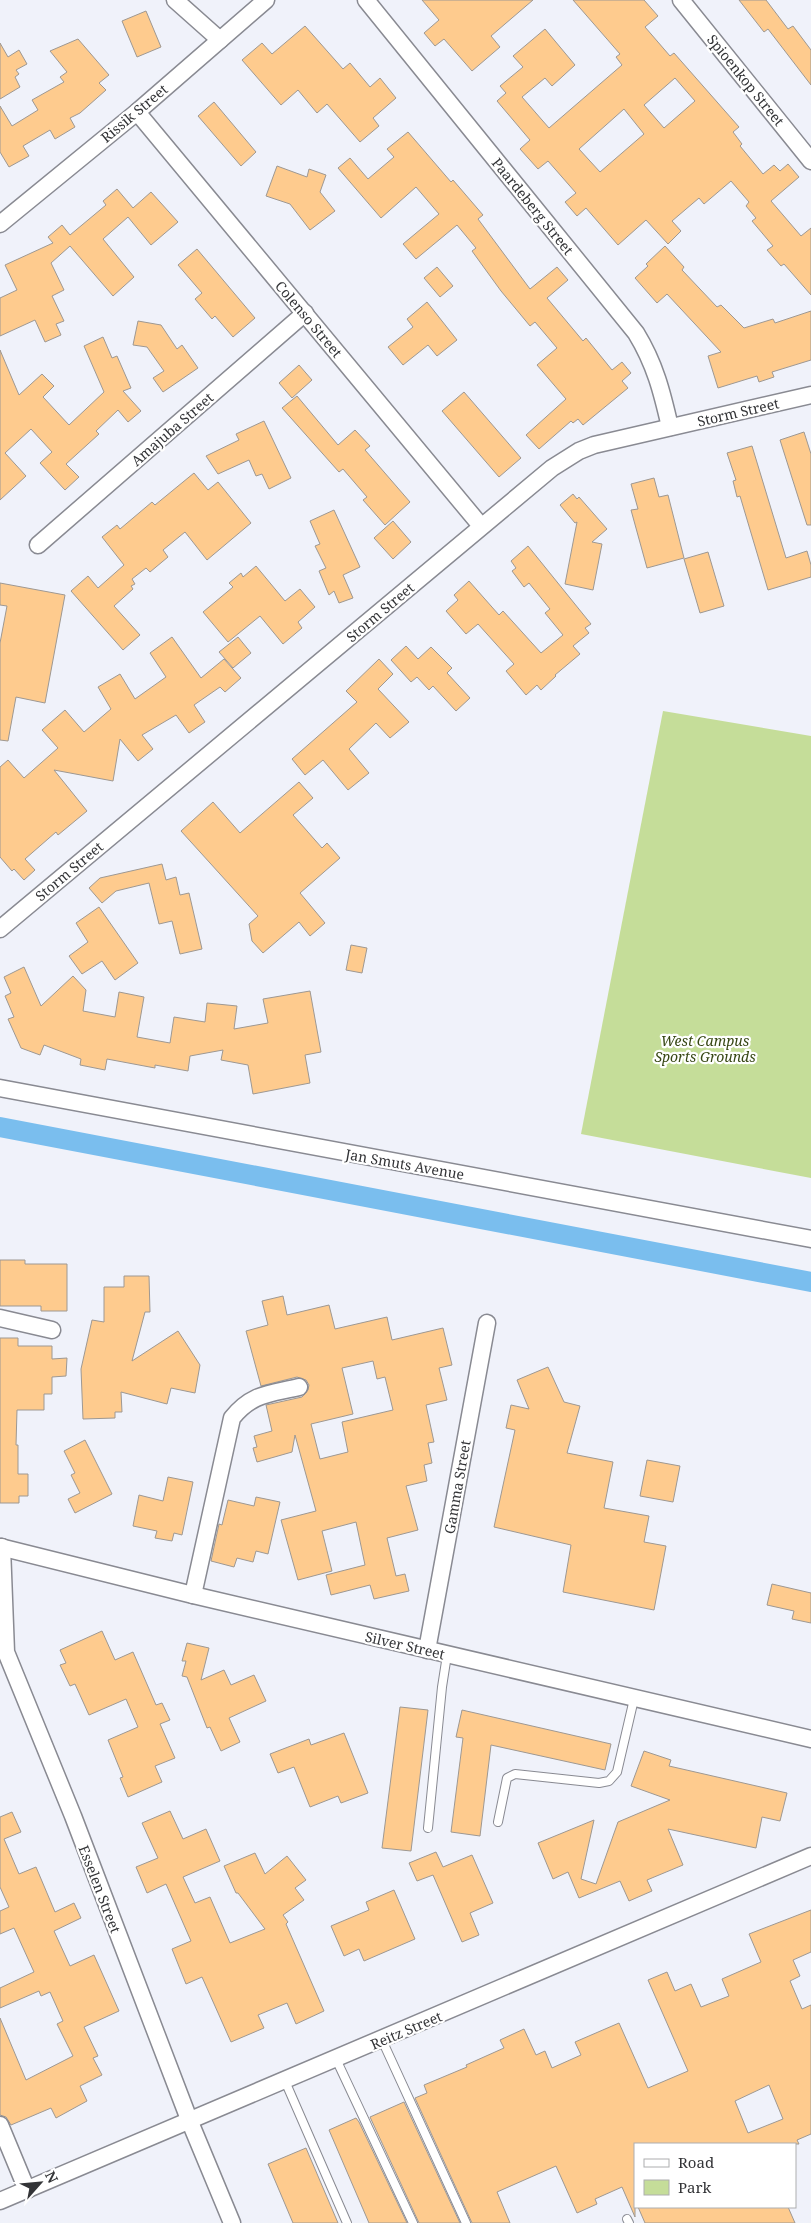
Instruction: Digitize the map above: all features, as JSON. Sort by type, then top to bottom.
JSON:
[{"type":"street","points":[[175,0],[220,40]]},
{"type":"street","name":"Rissik Street","points":[[0,224],[136,112],[266,0]]},
{"type":"street","name":"Paardeberg Street","points":[[366,0],[636,333],[649,354],[656,371],[670,427]]},
{"type":"street","name":"Spioenkop Street","points":[[681,0],[811,160]]},
{"type":"street","name":"Colenso Street","points":[[136,112],[481,526]]},
{"type":"street","name":"Amajuba Street","points":[[38,545],[305,313]]},
{"type":"street","name":"Storm Street","points":[[0,929],[552,468],[579,451],[594,445],[811,395]]},
{"type":"street","name":"Jan Smuts Avenue","points":[[0,1088],[811,1239]]},
{"type":"street","points":[[0,1318],[52,1330]]},
{"type":"street","name":"Gamma Street","points":[[427,1650],[487,1323]]},
{"type":"street","points":[[193,1595],[232,1418],[243,1405],[255,1397],[299,1387]]},
{"type":"street","name":"Silver Street","points":[[1,1547],[193,1595],[811,1739]]},
{"type":"street","name":"Esselen Street","points":[[1,1547],[3,1653],[73,1816],[190,2122],[232,2223]]},
{"type":"street","name":"Reitz Street","points":[[0,2201],[190,2122],[811,1856]]},
{"type":"street","points":[[0,2125],[27,2190]]},
{"type":"lane","points":[[428,1828],[447,1655]]},
{"type":"lane","points":[[498,1822],[503,1787],[507,1778],[515,1774],[599,1783],[609,1781],[617,1772],[634,1698]]},
{"type":"lane","points":[[382,2040],[466,2223]]},
{"type":"lane","points":[[336,2059],[413,2223]]},
{"type":"lane","points":[[285,2081],[347,2223]]},
{"type":"green space","name":"West Campus Sports Grounds","points":[[663,711],[811,736],[811,1178],[581,1134]]},
{"type":"building","points":[[422,0],[533,0],[491,36],[500,47],[472,71],[444,39],[435,46],[424,33],[439,20]]},
{"type":"building","points":[[573,0],[644,0],[658,16],[645,27],[670,56],[674,53],[739,127],[733,132],[742,144],[740,146],[763,174],[774,165],[780,171],[788,164],[799,177],[771,201],[801,236],[811,228],[811,295],[784,264],[781,266],[767,250],[773,246],[752,221],[756,218],[746,206],[749,202],[731,181],[704,204],[699,198],[672,221],[681,231],[668,244],[646,220],[618,245],[586,208],[577,216],[565,202],[576,193],[548,161],[538,169],[520,149],[530,140],[497,101],[506,93],[500,86],[523,67],[513,56],[545,29],[575,65],[552,86],[545,78],[522,97],[549,128],[622,65],[616,57],[620,54]],"holes":[[[675,78],[695,101],[664,128],[644,105]],[[624,109],[644,134],[600,172],[579,149]]]},
{"type":"building","points":[[739,0],[766,0],[788,29],[793,26],[811,50],[811,85],[768,29],[764,32]]},
{"type":"building","points":[[146,11],[161,47],[137,57],[122,21]]},
{"type":"building","points":[[305,26],[343,69],[350,63],[370,87],[380,78],[396,98],[373,118],[379,126],[360,142],[327,104],[317,113],[298,90],[281,105],[242,60],[262,43],[272,54]]},
{"type":"building","points":[[78,39],[109,75],[99,83],[106,90],[80,113],[70,118],[75,127],[55,139],[50,130],[23,146],[29,156],[9,167],[0,152],[0,106],[12,126],[38,110],[32,100],[64,82],[60,77],[67,72],[50,51]]},
{"type":"building","points":[[0,43],[8,57],[19,50],[27,64],[16,70],[19,74],[15,77],[20,87],[0,99]]},
{"type":"building","points":[[214,102],[256,152],[241,166],[198,116]]},
{"type":"building","points":[[408,132],[451,182],[453,180],[483,215],[478,219],[530,289],[557,267],[568,280],[547,298],[583,341],[586,338],[612,370],[622,362],[631,373],[622,381],[628,388],[583,425],[578,419],[573,423],[571,421],[539,449],[526,435],[566,399],[537,365],[557,348],[535,322],[530,326],[501,291],[472,251],[476,248],[457,225],[416,259],[403,244],[439,214],[416,187],[381,218],[338,168],[350,158],[368,179],[394,157],[387,149]]},
{"type":"building","points":[[277,166],[307,177],[309,169],[326,175],[320,192],[335,211],[310,230],[290,204],[266,196]]},
{"type":"building","points":[[117,189],[133,208],[151,192],[178,222],[151,245],[128,217],[103,239],[134,277],[113,296],[70,246],[51,263],[64,290],[52,296],[64,321],[56,324],[61,335],[45,342],[35,320],[0,336],[0,298],[17,290],[5,265],[53,243],[48,237],[62,225],[70,235],[106,205],[103,201]]},
{"type":"building","points":[[665,246],[684,267],[682,270],[717,307],[721,305],[744,328],[773,319],[775,323],[811,311],[811,360],[772,372],[774,377],[759,382],[757,376],[718,388],[708,356],[721,352],[667,294],[657,303],[635,278],[648,266],[646,264]]},
{"type":"building","points":[[197,249],[255,318],[233,337],[215,316],[212,319],[195,299],[202,293],[178,265]]},
{"type":"building","points":[[437,267],[453,286],[440,297],[424,278]]},
{"type":"building","points":[[427,302],[457,340],[437,356],[428,345],[403,365],[388,347],[413,327],[407,319]]},
{"type":"building","points":[[138,321],[161,325],[177,349],[182,345],[198,368],[163,392],[153,378],[164,371],[147,347],[133,345]]},
{"type":"building","points":[[103,337],[112,358],[117,356],[131,388],[123,391],[141,411],[128,422],[118,410],[96,431],[99,434],[66,464],[79,477],[65,490],[40,463],[52,452],[31,429],[5,453],[26,476],[0,500],[0,350],[19,395],[42,374],[54,386],[43,397],[69,425],[104,392],[84,346]]},
{"type":"building","points":[[299,365],[312,380],[292,398],[279,383]]},
{"type":"building","points":[[464,392],[521,458],[499,477],[442,411]]},
{"type":"building","points":[[297,396],[338,445],[355,430],[370,446],[365,450],[410,502],[385,525],[363,500],[367,497],[343,469],[339,472],[282,408]]},
{"type":"building","points":[[264,421],[291,478],[269,489],[262,474],[256,476],[249,460],[218,474],[206,456],[239,440],[236,434]]},
{"type":"building","points":[[804,432],[811,454],[811,525],[807,525],[780,440]]},
{"type":"building","points":[[752,446],[786,558],[807,551],[811,565],[811,577],[768,590],[740,496],[737,497],[733,481],[736,480],[727,453]]},
{"type":"building","points":[[194,473],[208,490],[218,482],[251,523],[207,560],[185,532],[163,550],[168,557],[150,572],[146,568],[132,579],[135,584],[131,586],[133,589],[114,606],[140,635],[123,650],[71,591],[88,576],[98,588],[124,565],[102,537],[117,525],[120,529],[152,502],[155,505]]},
{"type":"building","points":[[654,478],[659,497],[668,495],[684,558],[647,568],[631,510],[638,509],[631,484]]},
{"type":"building","points":[[573,494],[577,499],[579,497],[607,529],[592,542],[602,544],[593,590],[565,584],[577,522],[575,523],[560,505]]},
{"type":"building","points":[[334,510],[360,567],[343,575],[353,598],[339,603],[334,591],[329,595],[319,571],[326,568],[315,546],[320,544],[310,521]]},
{"type":"building","points":[[393,521],[411,542],[393,559],[374,538]]},
{"type":"building","points":[[528,546],[591,624],[585,628],[589,633],[573,646],[580,654],[555,675],[541,690],[537,685],[526,695],[506,671],[514,664],[478,624],[466,634],[446,611],[458,600],[454,595],[469,581],[499,615],[503,611],[541,653],[563,635],[545,613],[550,609],[529,583],[524,587],[512,571],[516,568],[511,561]]},
{"type":"building","points":[[708,552],[724,606],[700,613],[684,559]]},
{"type":"building","points":[[256,566],[285,601],[300,589],[315,607],[298,622],[302,628],[283,644],[260,616],[228,642],[203,612],[233,587],[229,583],[241,573],[243,577]]},
{"type":"building","points":[[0,583],[65,595],[45,703],[16,697],[8,741],[0,740],[0,643],[7,606],[0,605]]},
{"type":"building","points":[[172,637],[201,678],[224,659],[241,678],[225,692],[220,687],[194,705],[205,722],[189,733],[176,715],[142,735],[153,749],[138,761],[120,739],[113,781],[54,770],[87,811],[58,835],[56,832],[25,859],[35,870],[24,880],[14,869],[12,871],[0,857],[0,767],[8,760],[24,778],[58,748],[42,730],[65,710],[84,732],[111,709],[98,687],[120,674],[135,699],[166,677],[150,653]]},
{"type":"building","points":[[238,637],[251,653],[233,668],[219,652]]},
{"type":"building","points":[[406,646],[418,659],[431,647],[452,668],[447,673],[470,698],[456,711],[433,686],[429,690],[417,677],[411,682],[391,660]]},
{"type":"building","points":[[379,659],[393,674],[378,689],[409,722],[390,738],[376,723],[349,749],[369,773],[348,790],[323,760],[305,775],[292,759],[357,702],[346,691]]},
{"type":"building","points":[[299,782],[313,798],[293,815],[322,848],[327,843],[340,858],[300,893],[325,923],[310,936],[299,922],[263,953],[252,941],[249,924],[258,916],[181,831],[213,802],[240,833]]},
{"type":"building","points":[[162,864],[166,880],[176,877],[180,895],[189,893],[202,949],[180,954],[172,921],[159,924],[149,883],[116,891],[102,903],[89,888],[100,878]]},
{"type":"building","points":[[99,907],[138,963],[115,980],[102,961],[82,974],[69,956],[88,942],[76,923]]},
{"type":"building","points":[[351,945],[367,948],[362,973],[346,970]]},
{"type":"building","points":[[24,967],[41,1006],[73,976],[86,990],[83,1011],[115,1017],[119,992],[144,997],[137,1037],[170,1043],[174,1017],[205,1022],[207,1003],[237,1006],[234,1029],[268,1023],[263,999],[310,991],[321,1052],[305,1055],[310,1083],[253,1094],[248,1065],[221,1060],[223,1050],[190,1056],[188,1071],[155,1065],[155,1068],[107,1059],[105,1070],[80,1065],[81,1059],[44,1045],[40,1055],[21,1048],[8,1019],[14,1017],[5,996],[11,993],[4,977]]},
{"type":"building","points":[[0,1260],[25,1260],[25,1264],[67,1264],[67,1311],[41,1311],[41,1306],[0,1306]]},
{"type":"building","points":[[124,1276],[149,1276],[150,1312],[145,1312],[132,1361],[178,1331],[200,1365],[195,1393],[171,1388],[167,1404],[121,1392],[122,1412],[115,1412],[115,1418],[83,1419],[81,1369],[92,1320],[104,1322],[104,1287],[124,1287]]},
{"type":"building","points":[[283,1296],[287,1315],[329,1305],[335,1329],[387,1317],[392,1340],[443,1328],[452,1365],[439,1368],[447,1400],[426,1405],[434,1442],[428,1443],[432,1463],[424,1465],[427,1481],[406,1486],[418,1530],[387,1538],[396,1576],[405,1574],[409,1591],[374,1599],[370,1585],[331,1595],[326,1575],[365,1565],[356,1522],[322,1531],[332,1571],[298,1580],[281,1520],[316,1511],[295,1435],[292,1452],[257,1462],[253,1448],[257,1447],[254,1436],[272,1431],[266,1405],[302,1397],[308,1390],[309,1385],[306,1380],[297,1377],[261,1386],[246,1331],[268,1325],[262,1301]],"holes":[[[373,1361],[377,1379],[385,1377],[393,1410],[342,1422],[348,1452],[320,1459],[311,1424],[353,1414],[342,1368]]]},
{"type":"building","points":[[0,1338],[18,1338],[18,1346],[52,1346],[52,1359],[67,1358],[66,1376],[52,1377],[52,1394],[44,1394],[44,1410],[17,1410],[16,1445],[18,1445],[18,1474],[28,1474],[28,1496],[19,1496],[19,1503],[0,1503]]},
{"type":"building","points":[[548,1367],[564,1402],[580,1406],[567,1453],[613,1462],[604,1508],[649,1516],[644,1542],[666,1546],[654,1610],[563,1592],[571,1545],[494,1527],[515,1430],[506,1428],[511,1405],[529,1409],[517,1380]]},
{"type":"building","points":[[85,1440],[112,1494],[75,1513],[68,1499],[80,1493],[71,1475],[75,1473],[64,1451]]},
{"type":"building","points":[[647,1460],[680,1466],[673,1502],[640,1496]]},
{"type":"building","points":[[168,1477],[193,1482],[182,1535],[174,1533],[172,1541],[155,1538],[157,1531],[133,1526],[139,1495],[163,1501]]},
{"type":"building","points":[[256,1497],[280,1502],[268,1554],[256,1551],[253,1562],[237,1558],[234,1567],[211,1561],[219,1524],[222,1525],[228,1500],[254,1506]]},
{"type":"building","points":[[772,1584],[811,1593],[811,1623],[792,1619],[794,1611],[767,1605]]},
{"type":"building","points":[[102,1631],[115,1660],[133,1652],[156,1705],[162,1703],[170,1720],[160,1724],[175,1758],[155,1766],[162,1782],[128,1797],[120,1778],[123,1777],[108,1740],[138,1727],[126,1699],[89,1715],[75,1684],[70,1686],[60,1665],[66,1663],[60,1650]]},
{"type":"building","points":[[187,1643],[209,1648],[201,1680],[224,1670],[231,1685],[254,1675],[266,1701],[229,1718],[240,1742],[221,1751],[210,1727],[207,1728],[187,1677],[182,1676],[186,1661],[182,1661]]},
{"type":"building","points":[[400,1707],[428,1710],[411,1851],[382,1848]]},
{"type":"building","points":[[462,1710],[611,1744],[605,1770],[491,1745],[480,1836],[451,1832],[463,1738],[456,1737]]},
{"type":"building","points":[[344,1733],[368,1793],[341,1803],[338,1796],[310,1807],[294,1767],[278,1773],[270,1754],[309,1739],[311,1745]]},
{"type":"building","points":[[644,1751],[671,1760],[669,1766],[787,1793],[780,1821],[762,1817],[756,1848],[668,1829],[683,1865],[647,1880],[652,1891],[629,1901],[620,1881],[579,1898],[568,1872],[553,1879],[538,1843],[594,1820],[581,1879],[596,1884],[618,1822],[670,1800],[631,1786]]},
{"type":"building","points":[[170,1811],[183,1839],[206,1829],[220,1861],[183,1877],[195,1903],[210,1897],[230,1943],[265,1929],[238,1893],[236,1893],[224,1866],[255,1853],[265,1874],[287,1856],[306,1880],[295,1888],[304,1900],[283,1915],[288,1922],[286,1924],[324,2011],[296,2024],[287,2003],[258,2015],[264,2028],[231,2042],[202,1977],[186,1984],[172,1949],[191,1941],[166,1884],[147,1893],[136,1867],[158,1858],[142,1823]]},
{"type":"building","points":[[12,1812],[21,1832],[4,1839],[19,1874],[36,1867],[55,1912],[74,1903],[81,1918],[54,1931],[70,1966],[94,1955],[119,2011],[84,2027],[98,2056],[93,2058],[102,2075],[80,2086],[87,2101],[56,2118],[51,2108],[11,2125],[6,2117],[0,2115],[0,2018],[26,2080],[73,2056],[57,2024],[63,2021],[50,1992],[41,1996],[39,1991],[0,2008],[0,1988],[34,1972],[14,1928],[0,1934],[0,1911],[9,1907],[0,1887],[0,1817]]},
{"type":"building","points":[[436,1852],[443,1867],[472,1855],[493,1903],[470,1913],[479,1935],[462,1942],[433,1875],[417,1881],[409,1863]]},
{"type":"building","points":[[394,1890],[415,1939],[364,1961],[359,1949],[344,1956],[331,1926],[369,1910],[366,1902]]},
{"type":"building","points":[[811,1910],[811,1952],[793,1960],[800,1976],[790,1981],[802,2009],[811,2005],[811,2134],[797,2140],[799,2144],[634,2143],[635,2217],[622,2187],[595,2199],[597,2204],[577,2213],[556,2166],[497,2192],[510,2223],[472,2223],[415,2098],[427,2093],[424,2085],[467,2067],[466,2065],[504,2048],[500,2040],[524,2029],[536,2055],[545,2051],[552,2068],[581,2055],[575,2042],[619,2023],[648,2088],[688,2071],[648,1980],[667,1972],[675,1991],[691,1984],[701,2007],[729,1996],[722,1979],[761,1962],[749,1934]],"holes":[[[769,2085],[783,2119],[748,2133],[735,2101]]]},
{"type":"building","points":[[404,2102],[460,2223],[419,2223],[370,2117]]},
{"type":"building","points":[[356,2118],[407,2223],[369,2223],[329,2130]]},
{"type":"building","points":[[306,2148],[338,2223],[293,2223],[268,2164]]},
{"type":"building","points":[[638,2208],[788,2208],[795,2223],[645,2223]]},
{"type":"waterway","points":[[0,1127],[811,1282]]}]
